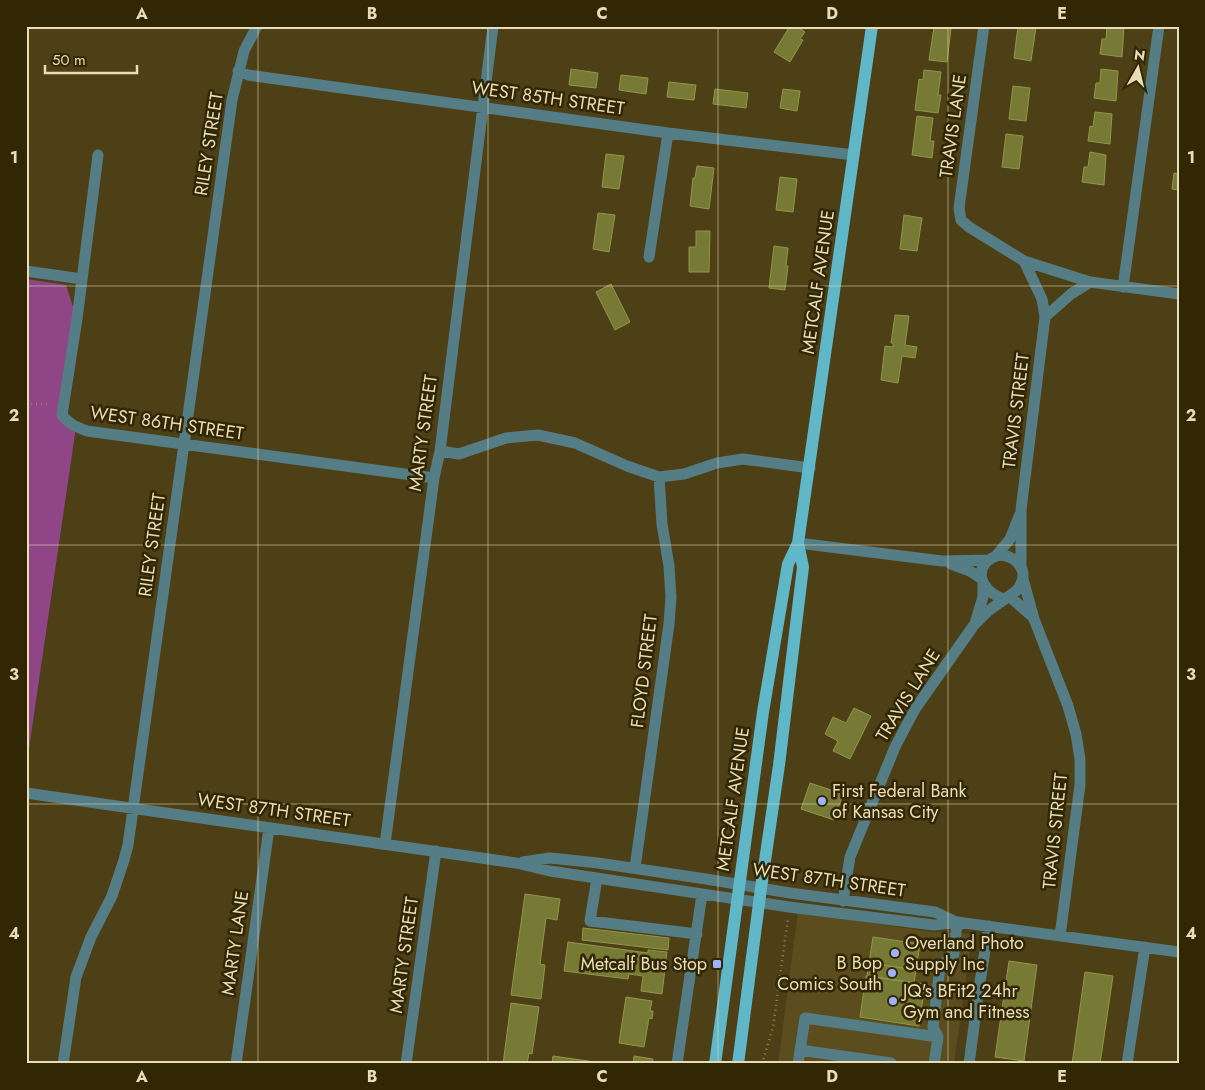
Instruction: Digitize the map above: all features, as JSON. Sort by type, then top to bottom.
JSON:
[{"type":"main road","name":"METCALF AVENUE","points":[[715,1064],[763,712],[788,564],[798,543],[810,468],[870,27]]},
{"type":"main road","name":"METCALF AVENUE","points":[[738,1064],[759,902],[780,765],[804,567],[798,543]]},
{"type":"street","name":"RILEY STREET","points":[[63,1064],[76,978],[84,953],[112,896],[124,860],[134,808],[228,128],[238,72],[244,52],[257,26]]},
{"type":"street","name":"MARTY STREET","points":[[385,844],[434,478],[440,451],[443,414],[493,26]]},
{"type":"street","name":"TRAVIS LANE","points":[[984,26],[959,208],[961,220],[969,227],[1024,261]]},
{"type":"street","points":[[1123,286],[1159,26]]},
{"type":"street","name":"WEST 85TH STREET","points":[[238,72],[248,75],[668,133],[854,155]]},
{"type":"street","points":[[649,256],[668,133]]},
{"type":"street","points":[[26,271],[82,279],[98,156]]},
{"type":"street","points":[[1024,261],[1090,282],[1179,294]]},
{"type":"street","name":"TRAVIS STREET","points":[[1021,566],[1021,510],[1045,317],[1042,299],[1024,261]]},
{"type":"street","name":"WEST 86TH STREET","points":[[82,279],[62,415],[76,427],[184,444],[434,478]]},
{"type":"street","points":[[1045,317],[1071,294],[1090,282]]},
{"type":"street","points":[[440,451],[458,454],[506,438],[545,436],[582,446],[659,477],[684,474],[717,463],[743,460],[810,468]]},
{"type":"street","name":"FLOYD STREET","points":[[635,868],[671,597],[669,566],[662,524],[659,477]]},
{"type":"street","name":"TRAVIS STREET","points":[[993,558],[1010,539],[1021,510]]},
{"type":"street","points":[[798,543],[942,561],[993,558],[1006,555],[1021,566],[1023,579],[1017,590],[1007,598],[992,594],[982,581],[970,571],[942,561]]},
{"type":"street","points":[[982,581],[982,570],[993,558]]},
{"type":"street","name":"TRAVIS STREET","points":[[1023,579],[1034,619],[1068,706],[1076,734],[1080,759],[1080,785],[1060,936]]},
{"type":"street","name":"TRAVIS LANE","points":[[974,625],[983,597],[982,581]]},
{"type":"street","name":"TRAVIS LANE","points":[[843,901],[850,856],[895,747],[915,710],[974,625],[988,611],[1007,598]]},
{"type":"street","name":"TRAVIS STREET","points":[[1007,598],[1034,619]]},
{"type":"street","name":"WEST 87TH STREET","points":[[26,794],[436,851],[516,863],[550,872],[789,907],[934,926],[957,922]]},
{"type":"street","name":"MARTY LANE","points":[[236,1064],[269,828]]},
{"type":"street","name":"MARTY STREET","points":[[406,1064],[436,851]]},
{"type":"street","name":"WEST 87TH STREET","points":[[516,863],[550,858],[635,868],[843,901],[934,912],[957,922],[1179,952]]},
{"type":"street","points":[[597,878],[590,921],[697,934]]},
{"type":"street","points":[[677,1064],[702,894]]},
{"type":"street","points":[[934,1064],[938,1037],[933,1027],[940,967],[954,954],[957,922]]},
{"type":"street","points":[[969,1064],[989,926]]},
{"type":"street","points":[[1127,1064],[1144,947]]},
{"type":"street","points":[[798,1064],[805,1018],[938,1037]]},
{"type":"street","points":[[800,1050],[893,1064]]},
{"type":"path","points":[[26,404],[50,404]]},
{"type":"path","points":[[762,1064],[773,1027],[789,907]]},
{"type":"shaded area","points":[[26,279],[66,285],[77,319],[62,415],[76,427],[26,769]]},
{"type":"shaded area","points":[[798,912],[932,932],[972,934],[954,1064],[778,1064]]},
{"type":"building","points":[[790,26],[796,26],[805,32],[800,39],[803,40],[790,62],[774,52]]},
{"type":"building","points":[[1018,26],[1036,27],[1031,61],[1014,58]]},
{"type":"building","points":[[1107,26],[1124,27],[1122,57],[1100,54],[1102,39],[1106,39]]},
{"type":"building","points":[[934,27],[951,29],[947,62],[929,60]]},
{"type":"building","points":[[571,69],[598,73],[596,88],[569,85]]},
{"type":"building","points":[[1101,69],[1118,71],[1116,101],[1094,98],[1096,83],[1100,83]]},
{"type":"building","points":[[924,70],[941,72],[938,95],[941,95],[938,113],[915,110],[919,79],[923,80]]},
{"type":"building","points":[[621,75],[648,78],[646,94],[619,90]]},
{"type":"building","points":[[669,82],[696,85],[694,100],[667,97]]},
{"type":"building","points":[[1013,86],[1030,88],[1026,121],[1009,119]]},
{"type":"building","points":[[715,89],[748,93],[746,108],[713,104]]},
{"type":"building","points":[[783,89],[800,91],[797,111],[780,108]]},
{"type":"building","points":[[1095,112],[1112,114],[1110,144],[1088,141],[1090,126],[1093,127]]},
{"type":"building","points":[[917,116],[933,118],[930,141],[934,141],[932,158],[912,155]]},
{"type":"building","points":[[1006,134],[1023,136],[1019,169],[1002,167]]},
{"type":"building","points":[[1090,152],[1106,155],[1104,185],[1082,182],[1084,167],[1088,167]]},
{"type":"building","points":[[606,154],[624,156],[619,189],[602,187]]},
{"type":"building","points":[[697,166],[714,168],[709,209],[690,206],[693,178],[695,178]]},
{"type":"building","points":[[1179,168],[1179,190],[1172,189],[1174,173],[1178,174]]},
{"type":"building","points":[[780,177],[797,179],[793,212],[776,210]]},
{"type":"building","points":[[598,213],[615,215],[609,252],[593,249]]},
{"type":"building","points":[[904,215],[922,218],[917,251],[900,249]]},
{"type":"building","points":[[696,231],[710,231],[709,272],[689,272],[689,247],[696,247]]},
{"type":"building","points":[[774,246],[788,248],[785,290],[769,288]]},
{"type":"building","points":[[611,284],[630,322],[615,330],[596,292]]},
{"type":"building","points":[[895,315],[909,316],[905,345],[917,347],[915,358],[902,356],[898,383],[881,380],[885,346],[893,347],[893,343],[891,343]]},
{"type":"building","points":[[854,708],[871,716],[850,759],[833,751],[838,741],[825,734],[833,717],[846,723]]},
{"type":"building","name":"First Federal Bank of Kansas City","points":[[810,783],[843,794],[834,820],[801,809]]},
{"type":"building","points":[[525,894],[560,899],[557,920],[546,918],[540,964],[545,965],[541,999],[511,995]]},
{"type":"building","points":[[583,928],[669,938],[668,950],[582,940]]},
{"type":"building","name":"Overland Photo Supply Inc","points":[[873,937],[920,944],[916,970],[869,963]]},
{"type":"building","points":[[568,942],[648,953],[648,950],[667,952],[662,994],[641,991],[643,976],[629,974],[628,979],[564,971]]},
{"type":"building","points":[[1009,961],[1037,965],[1024,1061],[995,1057]]},
{"type":"building","name":"B Bop Comics South","points":[[869,963],[916,970],[914,983],[867,976]]},
{"type":"building","points":[[1085,972],[1113,976],[1100,1064],[1072,1064]]},
{"type":"building","name":"JQ's BFit2 24hr Gym and Fitness","points":[[866,976],[925,984],[919,1026],[860,1017]]},
{"type":"building","points":[[626,997],[652,1001],[650,1011],[653,1011],[652,1019],[649,1018],[644,1047],[619,1043]]},
{"type":"building","points":[[511,1003],[539,1007],[532,1054],[529,1053],[527,1064],[503,1064]]},
{"type":"building","points":[[553,1056],[609,1064],[552,1064]]},
{"type":"building","points":[[634,1056],[653,1059],[652,1064],[633,1064]]},
{"type":"place","name":"First Federal Bank of Kansas City","points":[[822,801]]},
{"type":"place","name":"Overland Photo Supply Inc","points":[[895,953]]},
{"type":"place","name":"Metcalf Bus Stop","points":[[717,964]]},
{"type":"place","name":"B Bop Comics South","points":[[892,973]]},
{"type":"place","name":"JQ's BFit2 24hr Gym and Fitness","points":[[893,1001]]}]
